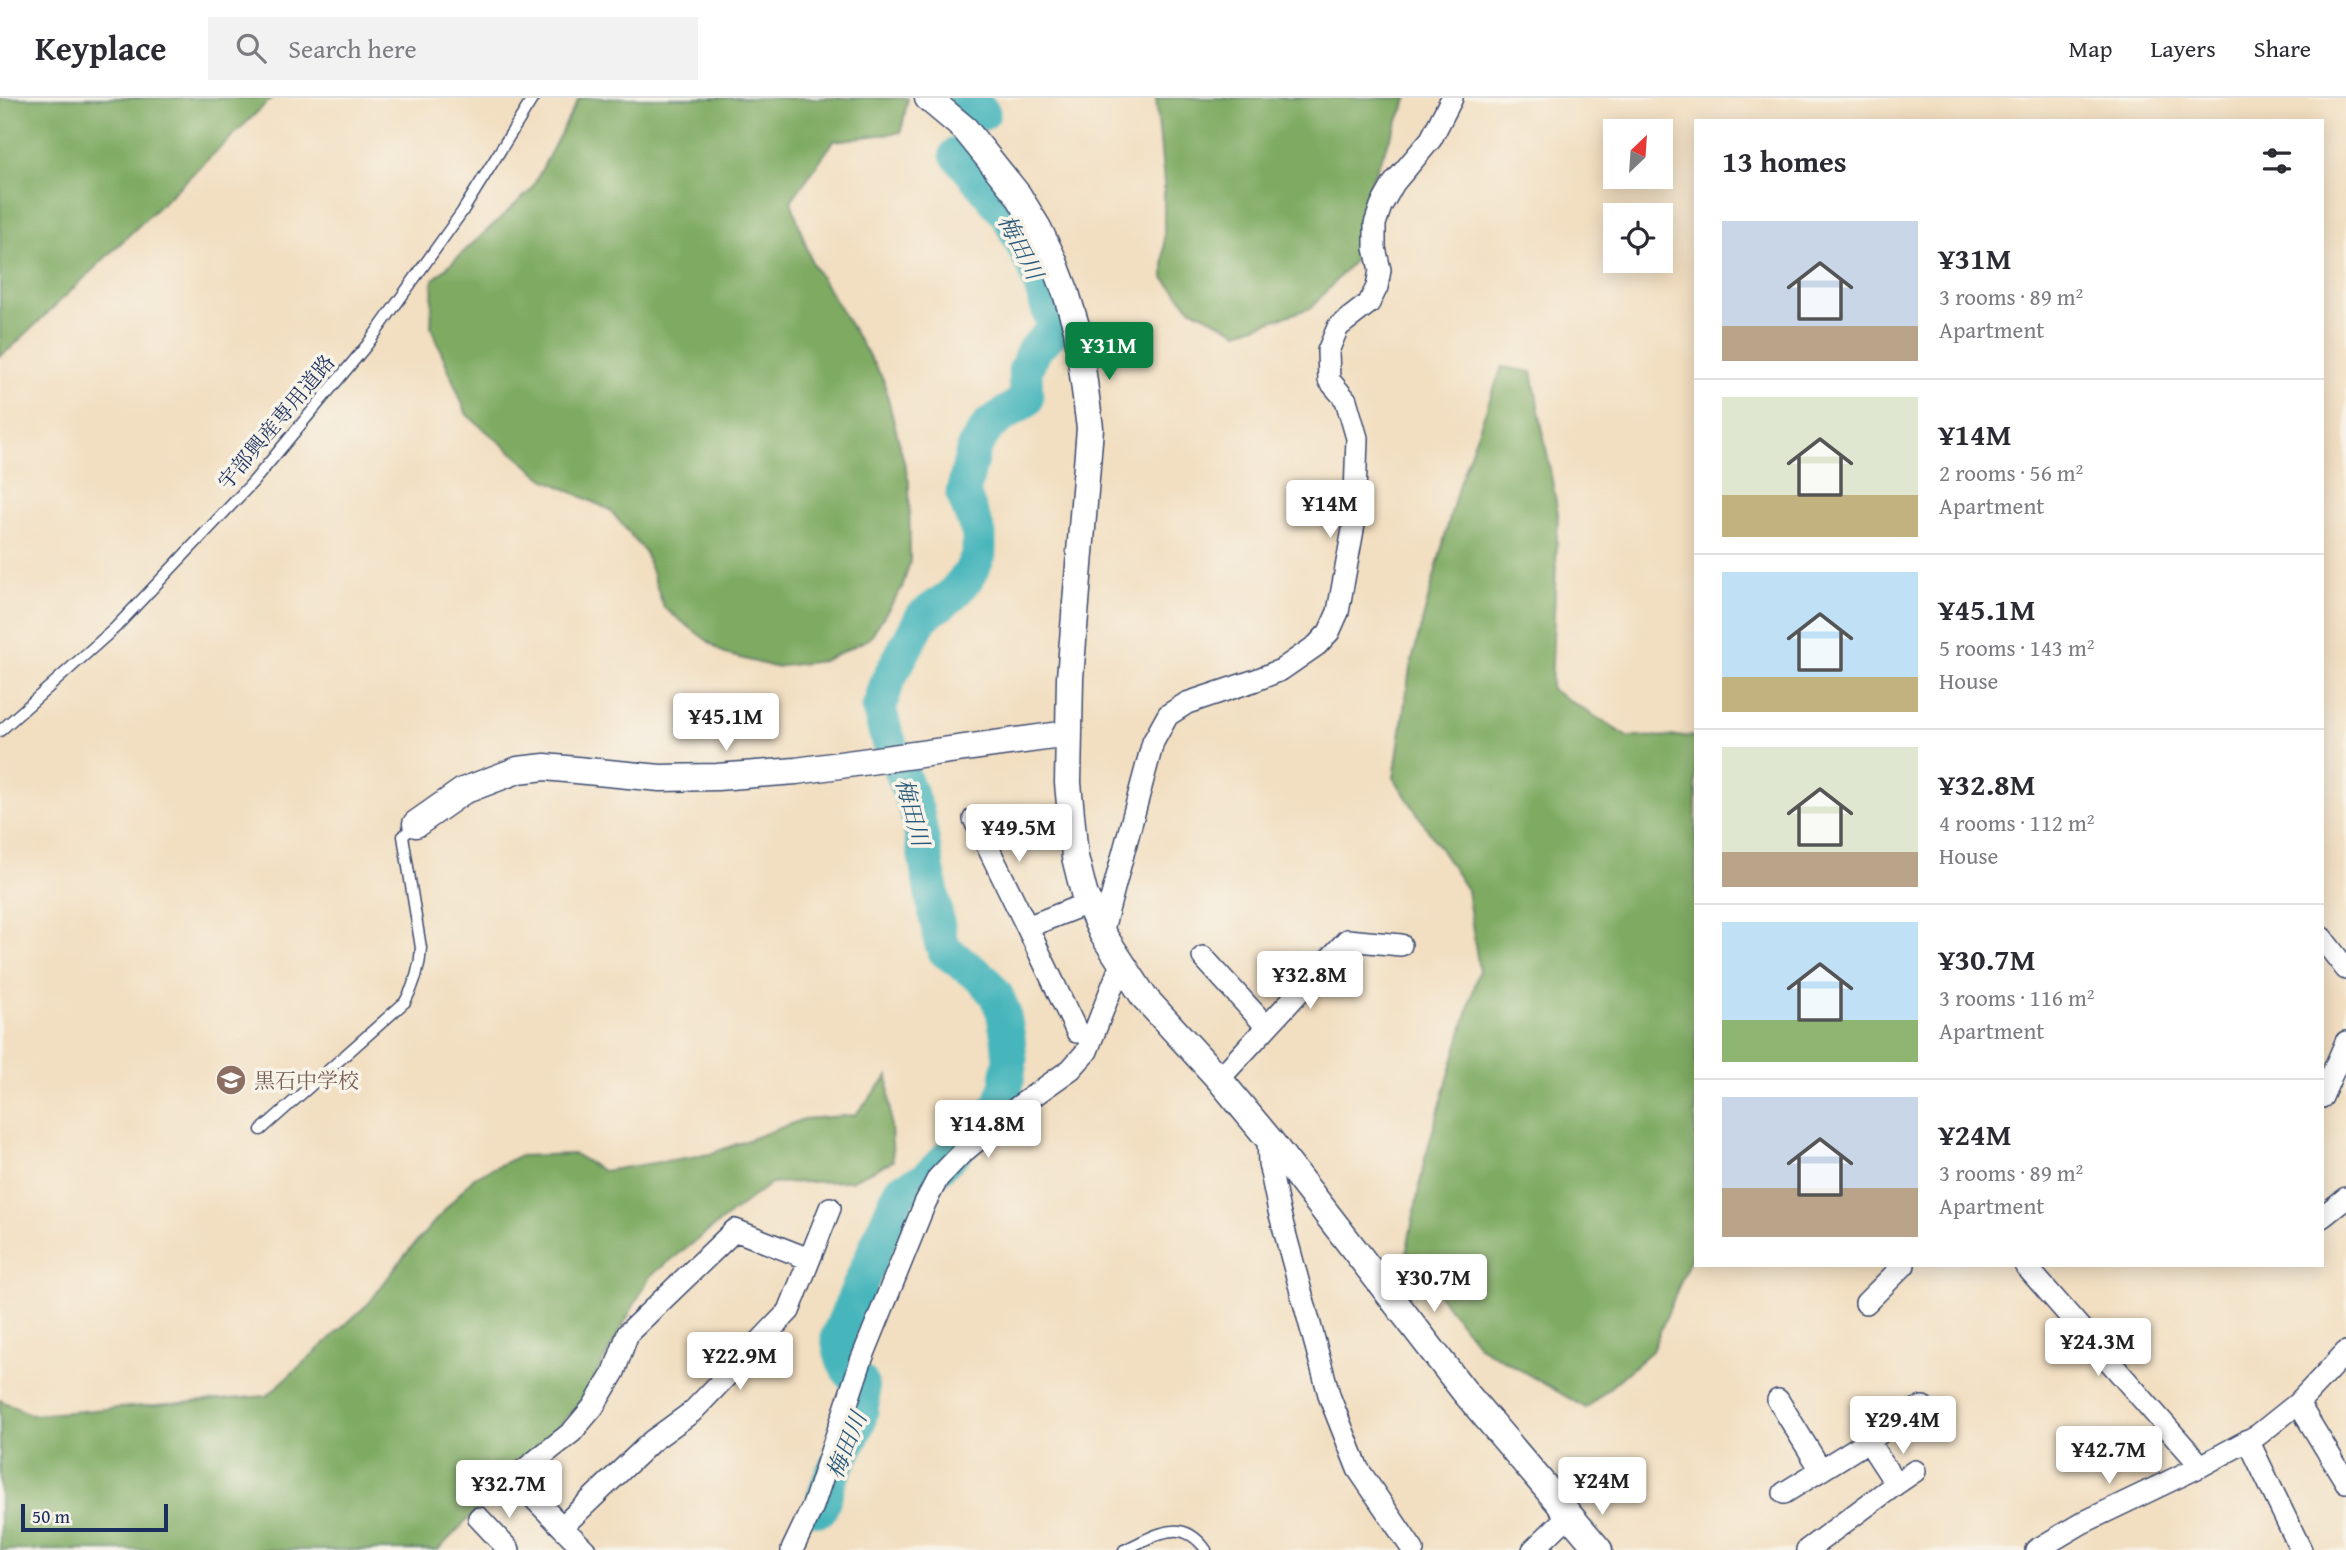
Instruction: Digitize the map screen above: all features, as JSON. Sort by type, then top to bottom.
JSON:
[{"type":"street","points":[[928,98],[965,129],[1018,195],[1053,259],[1077,329],[1090,428],[1070,678],[1068,783],[1075,857],[1088,903],[1102,933],[1144,997],[1219,1079],[1268,1138],[1464,1391],[1599,1550]]},
{"type":"street","points":[[1102,933],[1153,742],[1168,715],[1186,703],[1256,680],[1302,657],[1329,632],[1338,612],[1354,524],[1357,438],[1346,400],[1329,380],[1328,351],[1338,327],[1369,303],[1377,287],[1380,270],[1375,248],[1375,225],[1381,206],[1394,183],[1431,139],[1452,98]]},
{"type":"street","points":[[415,824],[463,791],[519,770],[545,767],[660,778],[718,777],[810,770],[1068,734]]},
{"type":"street","points":[[974,819],[1077,1032]]},
{"type":"street","points":[[1027,927],[1088,903]]},
{"type":"street","points":[[1219,1079],[1347,940],[1401,945]]},
{"type":"street","points":[[2324,940],[2346,970]]},
{"type":"street","points":[[1203,957],[1266,1027]]},
{"type":"street","points":[[792,1550],[813,1506],[856,1380],[906,1250],[938,1178],[961,1154],[1019,1106],[1071,1069],[1087,1051],[1121,964]]},
{"type":"street","points":[[2324,1092],[2346,1042]]},
{"type":"street","points":[[1268,1138],[1269,1163],[1279,1211],[1330,1398],[1358,1469],[1413,1550]]},
{"type":"street","points":[[2324,1215],[2346,1198]]},
{"type":"street","points":[[562,1527],[652,1441],[692,1412],[789,1311],[830,1208]]},
{"type":"street","points":[[585,1550],[514,1478],[572,1432],[593,1407],[614,1372],[628,1333],[735,1230],[809,1259]]},
{"type":"street","points":[[1866,1303],[1902,1267]]},
{"type":"street","points":[[2027,1267],[2201,1466]]},
{"type":"street","points":[[2036,1550],[2082,1523],[2201,1466],[2248,1440],[2298,1403],[2346,1352]]},
{"type":"street","points":[[1778,1400],[1821,1470]]},
{"type":"street","points":[[2298,1403],[2346,1482]]},
{"type":"street","points":[[1784,1493],[1913,1411],[1923,1407],[1931,1420]]},
{"type":"street","points":[[2248,1440],[2301,1550]]},
{"type":"street","points":[[1868,1441],[1896,1484]]},
{"type":"street","points":[[1807,1550],[1915,1471]]},
{"type":"street","points":[[1533,1550],[1569,1515]]},
{"type":"street","points":[[479,1518],[509,1550]]},
{"type":"lane","name":"宇部興産専用道路","points":[[0,731],[115,628],[253,482],[367,345],[463,212],[533,98]]},
{"type":"lane","points":[[261,1130],[405,1002],[413,987],[421,963],[422,948],[403,836],[415,824]]},
{"type":"lane","points":[[1124,1550],[1174,1530],[1189,1533],[1206,1550]]},
{"type":"green space","points":[[0,98],[272,98],[0,356]]},
{"type":"green space","points":[[579,98],[908,98],[901,132],[834,141],[791,201],[812,263],[883,379],[909,482],[910,561],[902,588],[869,639],[823,661],[774,667],[725,654],[664,608],[645,552],[610,510],[544,479],[467,415],[431,327],[433,280],[531,190]]},
{"type":"green space","points":[[1156,98],[1408,98],[1367,190],[1370,243],[1311,308],[1238,332],[1190,308],[1164,278],[1164,183]]},
{"type":"green space","points":[[1502,367],[1532,372],[1558,513],[1551,689],[1628,737],[1694,736],[1694,1250],[1652,1351],[1586,1408],[1479,1346],[1406,1254],[1425,1158],[1479,971],[1467,890],[1394,778],[1410,668],[1459,483]]},
{"type":"green space","points":[[888,1076],[893,1161],[851,1181],[771,1183],[650,1276],[580,1404],[438,1550],[0,1550],[0,1400],[32,1415],[267,1396],[369,1303],[405,1255],[474,1177],[519,1156],[574,1154],[603,1171],[710,1154],[804,1119],[855,1115]]},
{"type":"waterway","name":"梅田川","points":[[966,98],[983,113]]},
{"type":"waterway","name":"梅田川","points":[[820,1509],[831,1477],[859,1421],[861,1409],[861,1383],[851,1374],[844,1362],[838,1336],[900,1191],[925,1180],[1000,1106],[1010,1060],[1003,1011],[996,995],[983,979],[944,950],[917,812],[886,734],[879,708],[888,680],[922,617],[951,596],[969,575],[979,554],[979,534],[963,493],[974,447],[989,425],[1026,400],[1025,371],[1033,351],[1055,329],[1035,269],[1009,217],[957,154]]},
{"type":"place","name":"黒石中学校","points":[[231,1080]]}]
